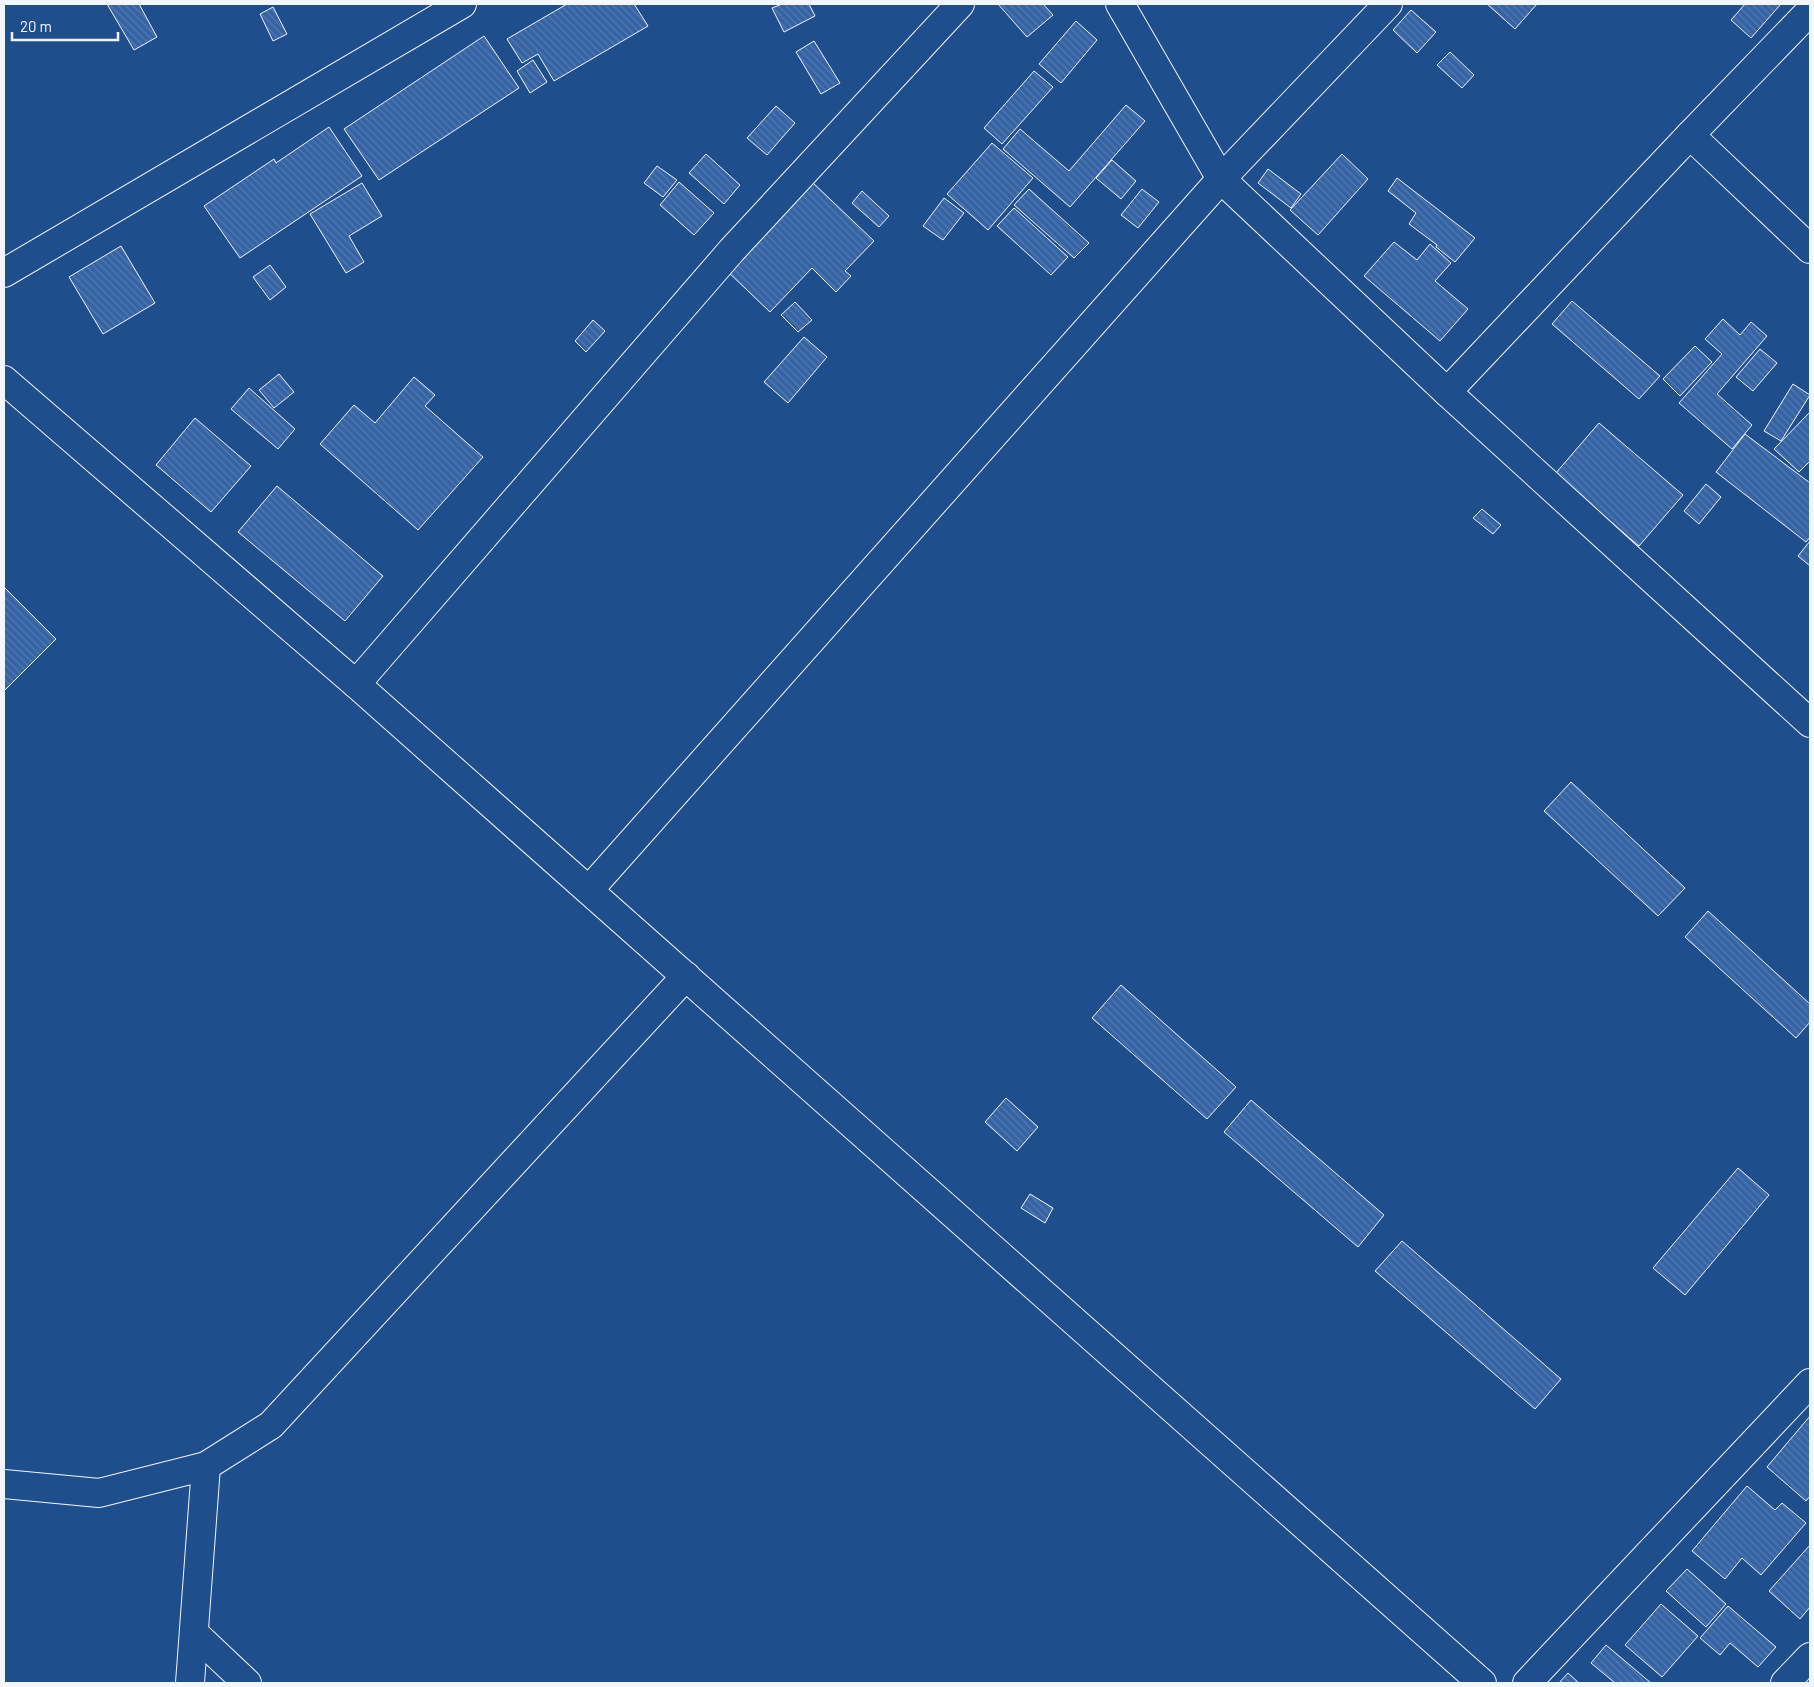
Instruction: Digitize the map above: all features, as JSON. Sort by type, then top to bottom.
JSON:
[{"type":"street","points":[[4,273],[462,4]]},
{"type":"street","points":[[356,684],[732,250],[960,4]]},
{"type":"street","points":[[1120,4],[1221,180],[1447,392],[1810,723]]},
{"type":"street","points":[[589,890],[1221,180],[1388,4]]},
{"type":"street","points":[[1447,392],[1810,11]]},
{"type":"street","points":[[1690,135],[1810,249]]},
{"type":"street","points":[[4,380],[356,684],[1482,1683]]},
{"type":"street","points":[[4,1484],[99,1493],[206,1466],[271,1425],[686,976]]},
{"type":"street","points":[[1527,1683],[1810,1383]]},
{"type":"street","points":[[190,1683],[206,1466]]},
{"type":"street","points":[[194,1633],[247,1683]]},
{"type":"street","points":[[1785,1683],[1810,1657]]},
{"type":"building","points":[[107,4],[139,4],[157,37],[134,50]]},
{"type":"building","points":[[567,4],[634,4],[648,26],[554,81],[538,54],[522,63],[507,39]]},
{"type":"building","points":[[782,4],[809,4],[815,16],[784,32],[772,8]]},
{"type":"building","points":[[998,4],[1043,4],[1053,15],[1027,37]]},
{"type":"building","points":[[1487,4],[1537,4],[1515,29]]},
{"type":"building","points":[[1745,4],[1781,4],[1751,38],[1731,20]]},
{"type":"building","points":[[273,7],[287,34],[273,41],[260,14]]},
{"type":"building","points":[[1411,10],[1436,32],[1417,53],[1393,30]]},
{"type":"building","points":[[1076,21],[1097,40],[1061,83],[1039,64]]},
{"type":"building","points":[[484,36],[519,88],[379,180],[344,129]]},
{"type":"building","points":[[814,41],[840,83],[821,94],[796,52]]},
{"type":"building","points":[[1450,52],[1474,75],[1462,88],[1437,65]]},
{"type":"building","points":[[533,60],[547,82],[530,93],[517,71]]},
{"type":"building","points":[[1034,71],[1053,87],[1002,144],[984,128]]},
{"type":"building","points":[[1126,105],[1145,121],[1070,207],[1003,149],[1020,129],[1069,171]]},
{"type":"building","points":[[776,106],[795,123],[767,155],[747,138]]},
{"type":"building","points":[[329,127],[362,176],[240,258],[204,206],[274,159],[276,163]]},
{"type":"building","points":[[992,143],[1033,178],[988,230],[947,194]]},
{"type":"building","points":[[706,154],[740,185],[724,204],[689,173]]},
{"type":"building","points":[[1342,154],[1368,179],[1318,235],[1290,210]]},
{"type":"building","points":[[1112,160],[1136,181],[1121,199],[1096,178]]},
{"type":"building","points":[[657,166],[677,180],[663,197],[644,183]]},
{"type":"building","points":[[1268,169],[1301,194],[1291,208],[1258,183]]},
{"type":"building","points":[[1397,178],[1475,238],[1455,262],[1436,247],[1437,245],[1409,224],[1416,213],[1388,191]]},
{"type":"building","points":[[811,181],[874,241],[845,271],[851,276],[836,292],[812,268],[770,312],[726,270]]},
{"type":"building","points":[[679,182],[714,213],[694,235],[660,205]]},
{"type":"building","points":[[362,183],[382,216],[349,236],[364,262],[346,273],[310,214]]},
{"type":"building","points":[[1029,189],[1089,243],[1074,258],[1014,205]]},
{"type":"building","points":[[1142,189],[1159,202],[1138,228],[1121,215]]},
{"type":"building","points":[[862,191],[889,216],[879,227],[852,203]]},
{"type":"building","points":[[944,198],[964,213],[943,240],[923,226]]},
{"type":"building","points":[[1014,208],[1068,257],[1051,275],[997,226]]},
{"type":"building","points":[[1394,242],[1417,260],[1430,244],[1451,263],[1435,281],[1468,309],[1440,341],[1364,276]]},
{"type":"building","points":[[121,246],[155,303],[103,334],[69,277]]},
{"type":"building","points":[[270,265],[286,287],[270,300],[253,277]]},
{"type":"building","points":[[1572,301],[1660,376],[1639,399],[1552,324]]},
{"type":"building","points":[[795,302],[812,320],[798,332],[781,315]]},
{"type":"building","points":[[1723,319],[1740,335],[1751,322],[1767,336],[1717,394],[1752,425],[1732,449],[1679,403],[1722,354],[1705,339]]},
{"type":"building","points":[[593,320],[605,331],[586,352],[575,341]]},
{"type":"building","points":[[804,337],[827,357],[788,403],[764,382]]},
{"type":"building","points":[[1695,346],[1712,362],[1680,396],[1663,379]]},
{"type":"building","points":[[1760,349],[1777,363],[1753,391],[1736,377]]},
{"type":"building","points":[[279,374],[294,392],[274,408],[259,390]]},
{"type":"building","points":[[414,377],[435,395],[425,406],[483,457],[418,530],[320,444],[354,405],[375,423]]},
{"type":"building","points":[[1793,384],[1810,395],[1781,441],[1764,431]]},
{"type":"building","points":[[249,388],[295,429],[278,449],[231,409]]},
{"type":"building","points":[[1810,412],[1810,461],[1799,472],[1774,449]]},
{"type":"building","points":[[195,418],[251,466],[211,512],[156,465]]},
{"type":"building","points":[[1599,423],[1683,495],[1639,546],[1555,474]]},
{"type":"building","points":[[1745,434],[1810,483],[1810,537],[1806,542],[1716,472]]},
{"type":"building","points":[[1706,484],[1721,497],[1699,524],[1684,511]]},
{"type":"building","points":[[277,486],[383,576],[345,621],[238,532]]},
{"type":"building","points":[[1482,509],[1501,525],[1493,534],[1473,518]]},
{"type":"building","points":[[1810,541],[1810,566],[1798,556]]},
{"type":"building","points":[[4,587],[56,639],[4,691]]},
{"type":"building","points":[[1571,782],[1685,888],[1658,916],[1544,811]]},
{"type":"building","points":[[1708,911],[1810,1004],[1810,1022],[1796,1038],[1685,937]]},
{"type":"building","points":[[1121,985],[1236,1087],[1207,1119],[1092,1018]]},
{"type":"building","points":[[1006,1098],[1038,1127],[1017,1151],[985,1122]]},
{"type":"building","points":[[1251,1100],[1384,1215],[1358,1247],[1224,1132]]},
{"type":"building","points":[[1738,1168],[1769,1195],[1685,1295],[1653,1268]]},
{"type":"building","points":[[1030,1194],[1053,1208],[1045,1223],[1021,1208]]},
{"type":"building","points":[[1402,1241],[1561,1379],[1535,1409],[1375,1271]]},
{"type":"building","points":[[1810,1416],[1810,1496],[1806,1501],[1767,1467]]},
{"type":"building","points":[[1747,1486],[1775,1510],[1782,1503],[1806,1523],[1761,1575],[1742,1558],[1725,1579],[1692,1551]]},
{"type":"building","points":[[1810,1545],[1810,1607],[1800,1619],[1769,1591]]},
{"type":"building","points":[[1687,1569],[1726,1604],[1706,1627],[1666,1591]]},
{"type":"building","points":[[1661,1604],[1698,1636],[1662,1677],[1625,1645]]},
{"type":"building","points":[[1728,1606],[1776,1647],[1758,1667],[1730,1643],[1720,1655],[1700,1638]]},
{"type":"building","points":[[1606,1645],[1651,1683],[1615,1683],[1591,1663]]},
{"type":"building","points":[[1568,1673],[1579,1683],[1559,1683]]}]
